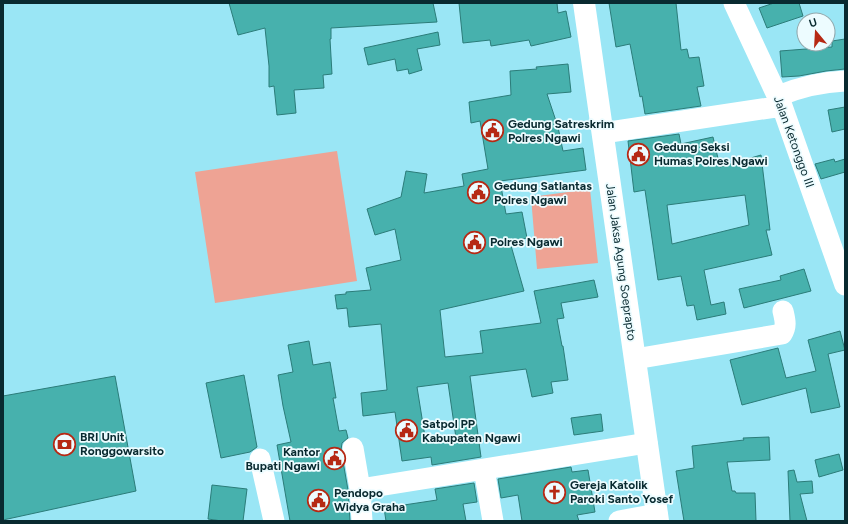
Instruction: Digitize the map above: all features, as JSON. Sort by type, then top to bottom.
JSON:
[{"type":"main road","name":"Jalan Jaksa Agung Soeprapto","points":[[584,3],[658,518]]},
{"type":"street","name":"Jalan Ketonggo III","points":[[734,3],[780,101],[845,285]]},
{"type":"street","points":[[602,133],[780,101],[804,86],[828,81],[845,81]]},
{"type":"street","points":[[635,359],[782,334],[786,325],[784,311]]},
{"type":"street","points":[[360,489],[647,443]]},
{"type":"street","points":[[353,448],[360,489],[362,521]]},
{"type":"street","points":[[260,459],[274,521]]},
{"type":"street","points":[[484,469],[493,521]]},
{"type":"street","points":[[619,521],[658,518]]},
{"type":"shaded area","points":[[337,151],[357,281],[215,303],[195,172]]},
{"type":"shaded area","points":[[590,189],[598,263],[537,269],[531,197]]},
{"type":"building","points":[[229,3],[433,3],[437,22],[331,28],[330,39],[332,74],[323,75],[324,88],[294,90],[296,113],[277,115],[274,86],[269,87],[269,66],[265,28],[238,35]]},
{"type":"building","points":[[459,3],[557,3],[558,13],[566,11],[571,37],[531,46],[529,40],[491,46],[490,40],[463,43]]},
{"type":"building","points":[[609,3],[676,3],[681,50],[687,49],[689,58],[699,57],[704,86],[697,87],[701,106],[645,114],[642,96],[640,97],[630,44],[616,47]]},
{"type":"building","points":[[774,3],[799,3],[802,12],[796,12],[796,18],[767,28],[759,8]]},
{"type":"building","points":[[438,32],[440,45],[417,49],[422,70],[409,74],[408,69],[397,71],[395,59],[368,65],[364,48]]},
{"type":"building","points":[[845,39],[845,69],[782,77],[780,51],[796,50],[796,52],[836,52],[836,40]]},
{"type":"building","points":[[568,64],[571,92],[547,94],[558,127],[563,151],[583,148],[586,170],[500,181],[506,214],[522,212],[527,238],[510,242],[524,291],[440,310],[445,357],[483,353],[480,331],[541,323],[534,291],[594,280],[598,297],[561,303],[564,318],[557,319],[568,380],[551,382],[553,393],[532,397],[526,369],[470,376],[481,457],[432,465],[431,457],[402,461],[395,412],[363,416],[361,393],[387,390],[381,324],[349,327],[347,308],[337,309],[335,295],[346,294],[346,292],[371,290],[366,268],[401,260],[395,229],[375,235],[367,209],[401,197],[406,171],[427,174],[424,193],[464,186],[462,174],[488,169],[480,121],[471,123],[469,102],[511,95],[510,71],[537,69],[536,67]],"holes":[[[448,383],[456,438],[426,443],[417,387]]]},
{"type":"building","points":[[845,107],[845,129],[832,132],[828,110]]},
{"type":"building","points":[[679,134],[681,144],[713,137],[720,167],[761,155],[770,230],[766,230],[772,255],[704,270],[711,305],[724,302],[726,314],[697,320],[694,305],[687,306],[681,276],[658,280],[645,190],[634,192],[628,141]],"holes":[[[745,195],[749,225],[672,244],[667,205]]]},
{"type":"building","points":[[834,159],[835,162],[845,159],[845,172],[821,179],[815,164]]},
{"type":"building","points":[[804,269],[811,291],[744,308],[739,289],[781,280],[780,276]]},
{"type":"building","points":[[840,331],[845,350],[828,354],[840,407],[811,413],[806,388],[742,405],[730,360],[778,348],[786,378],[816,371],[808,340]]},
{"type":"building","points":[[309,341],[313,365],[330,362],[336,398],[333,398],[339,431],[346,430],[348,438],[342,443],[341,450],[348,490],[350,521],[290,521],[277,445],[291,442],[278,375],[293,372],[288,345]]},
{"type":"building","points":[[244,375],[257,447],[250,452],[221,458],[206,383]]},
{"type":"building","name":"BRI Unit Ronggowarsito","points":[[115,376],[136,491],[3,520],[3,396]]},
{"type":"building","points":[[601,414],[603,431],[574,435],[571,418]]},
{"type":"building","points":[[769,437],[770,460],[727,462],[732,491],[735,491],[736,493],[755,493],[756,521],[684,521],[676,471],[694,468],[692,446],[744,440],[743,438]]},
{"type":"building","points":[[839,454],[843,470],[819,477],[815,460]]},
{"type":"building","name":"Gereja Katolik Paroki Santo Yosef","points":[[571,467],[572,472],[588,470],[595,512],[577,515],[579,521],[522,521],[518,495],[501,498],[498,479]]},
{"type":"building","points":[[794,470],[797,482],[812,481],[813,493],[800,494],[807,521],[790,521],[788,471]]},
{"type":"building","points":[[474,483],[477,502],[463,504],[466,521],[386,521],[384,508],[437,500],[435,489]]},
{"type":"building","points":[[212,485],[247,489],[243,521],[208,519]]},
{"type":"place","name":"Gedung Satreskrim Polres Ngawi","points":[[493,131]]},
{"type":"place","name":"Gedung Seksi Humas Polres Ngawi","points":[[638,154]]},
{"type":"place","name":"Gedung Satlantas Polres Ngawi","points":[[479,193]]},
{"type":"place","name":"Polres Ngawi","points":[[474,242]]},
{"type":"place","name":"Satpol PP Kabupaten Ngawi","points":[[406,431]]},
{"type":"place","name":"BRI Unit Ronggowarsito","points":[[65,444]]},
{"type":"place","name":"Kantor Bupati Ngawi","points":[[335,459]]},
{"type":"place","name":"Gereja Katolik Paroki Santo Yosef","points":[[554,492]]},
{"type":"place","name":"Pendopo Widya Graha","points":[[319,500]]}]
